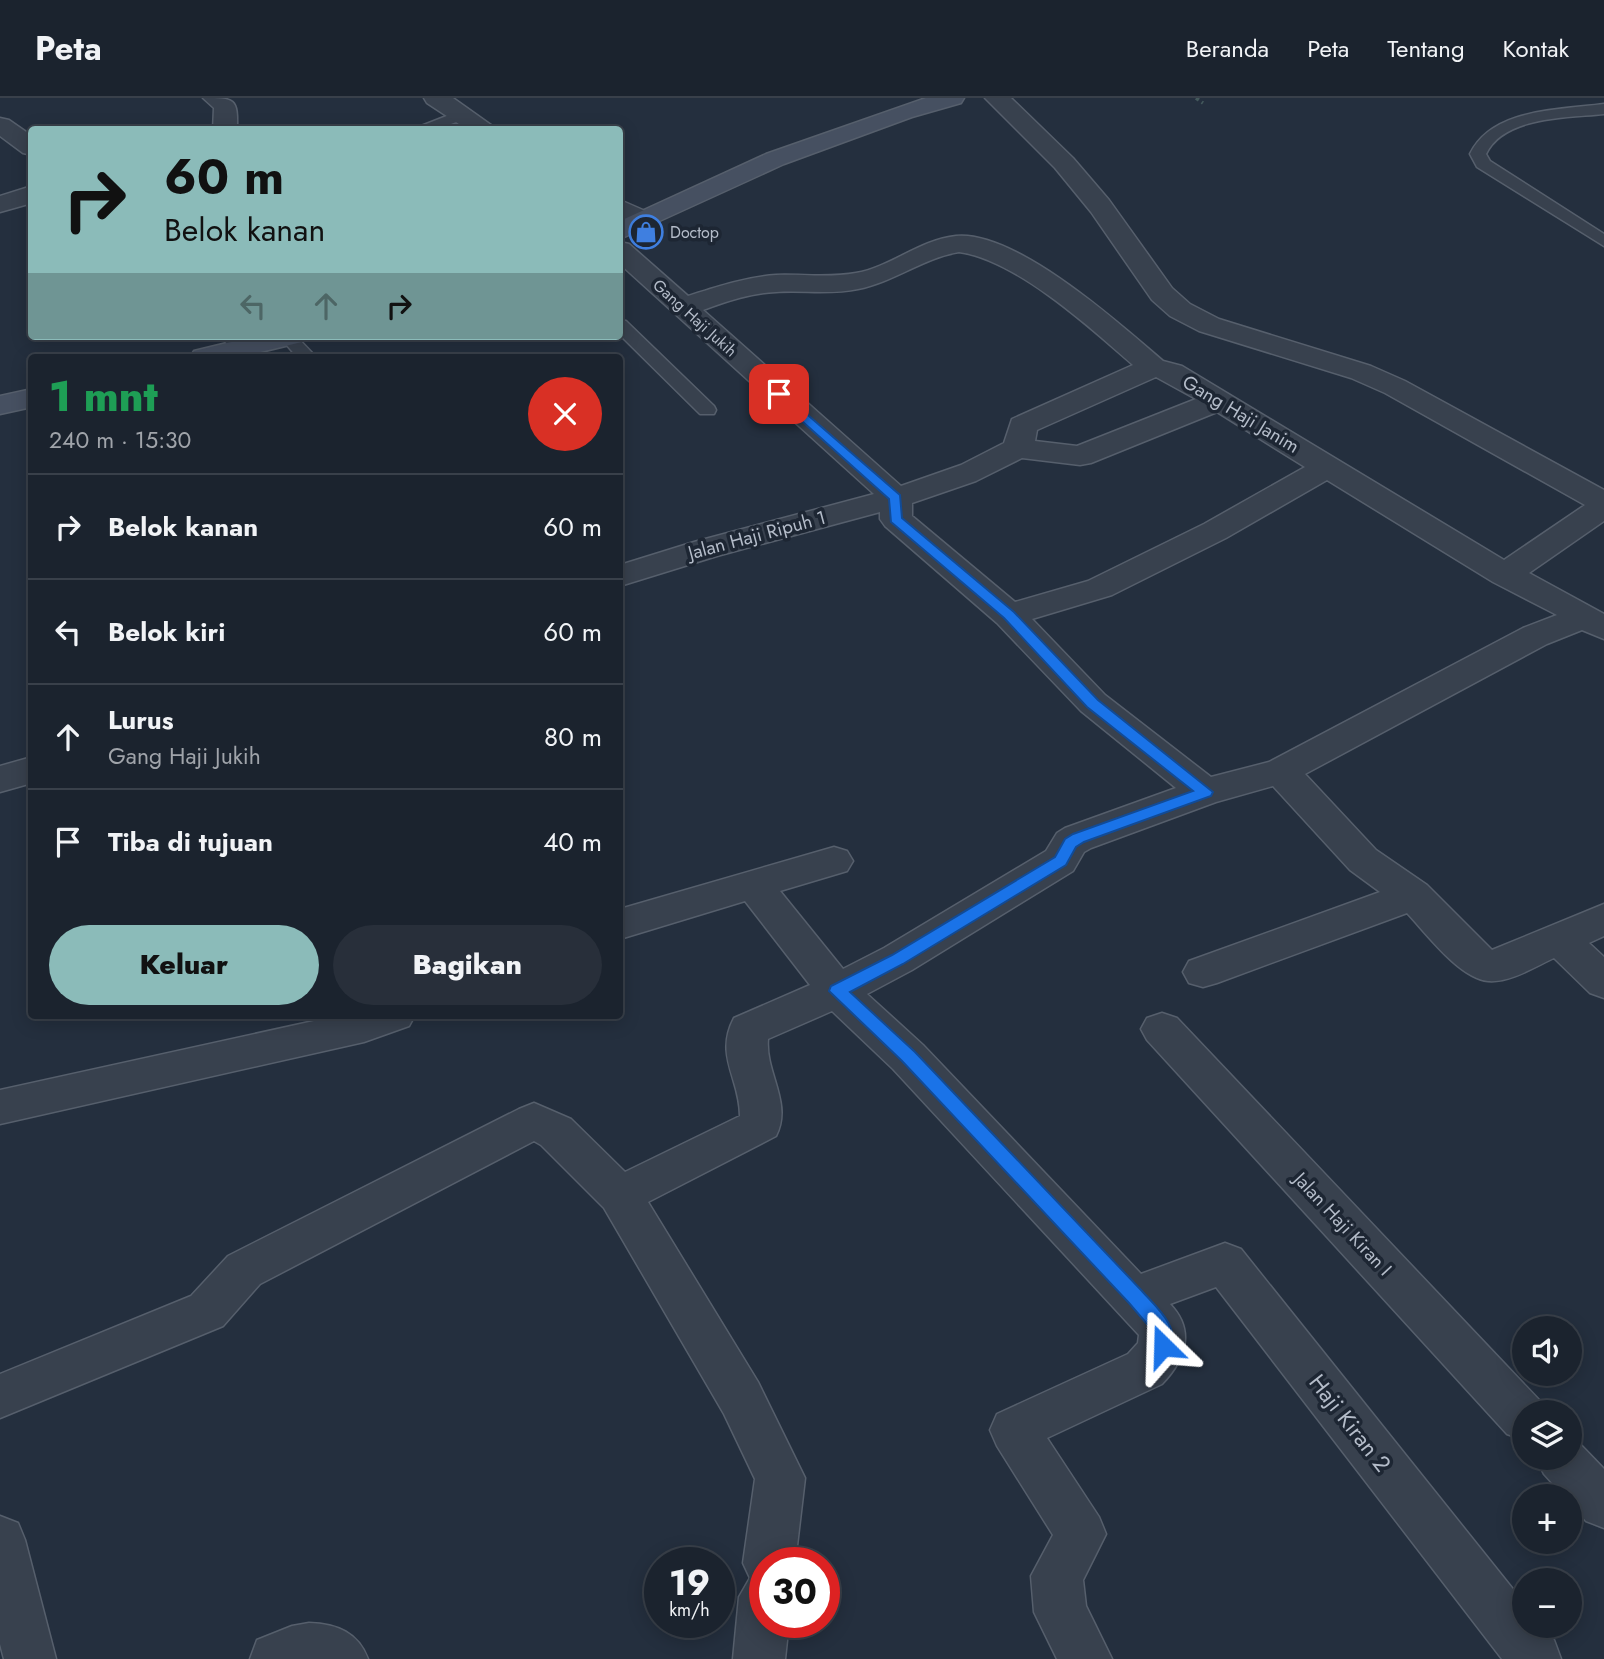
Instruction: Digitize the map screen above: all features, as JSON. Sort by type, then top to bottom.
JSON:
[{"type":"main road","points":[[631,225],[775,159],[902,112],[952,98]]},
{"type":"main road","points":[[211,354],[241,342],[296,343]]},
{"type":"main road","points":[[0,405],[28,399]]},
{"type":"street","points":[[215,98],[226,106],[225,126]]},
{"type":"street","points":[[998,98],[1064,163],[1100,206],[1162,294],[1180,310],[1209,325],[1361,372],[1395,387],[1604,505],[1505,575]]},
{"type":"street","points":[[457,106],[481,126]]},
{"type":"street","points":[[0,125],[28,145]]},
{"type":"street","points":[[0,204],[28,195]]},
{"type":"street","name":"Gang Haji Janim","points":[[683,307],[750,286],[856,282],[941,247],[960,244],[978,246],[1021,267],[1095,317],[1153,367],[1172,372],[1505,575],[1595,622]]},
{"type":"street","name":"Gang Haji Jukih","points":[[623,253],[896,498]]},
{"type":"street","points":[[1018,448],[1023,425],[1153,367]]},
{"type":"street","points":[[1205,792],[1093,703],[1009,615],[896,519],[896,498],[967,474],[1018,448],[1080,456],[1219,401]]},
{"type":"street","points":[[1009,615],[1100,588],[1215,531],[1327,467]]},
{"type":"street","name":"Jalan Haji Ripuh 1","points":[[623,575],[666,559],[896,498]]},
{"type":"street","points":[[621,1195],[761,1124],[763,1110],[744,1043],[749,1029],[837,991],[898,960],[1060,861],[1070,843],[1078,838],[1205,792],[1281,771],[1535,636],[1595,622]]},
{"type":"street","points":[[0,779],[28,771]]},
{"type":"street","points":[[1281,771],[1363,860],[1413,894],[1480,963],[1505,963],[1604,919]]},
{"type":"street","points":[[623,923],[834,861]]},
{"type":"street","points":[[754,884],[837,991],[908,1056],[1136,1297],[1162,1328],[1163,1346],[1158,1357],[1145,1369],[1014,1430],[1081,1534],[1057,1576],[1060,1612],[1086,1659]]},
{"type":"street","points":[[1203,972],[1413,894]]},
{"type":"street","points":[[1561,940],[1604,982]]},
{"type":"street","points":[[0,1107],[363,1026],[383,1019]]},
{"type":"street","name":"Jalan Haji Kiran I","points":[[1162,1029],[1512,1405]]},
{"type":"street","points":[[0,1396],[208,1311],[244,1270],[534,1121],[556,1132],[621,1195],[741,1398],[779,1478],[771,1547]]},
{"type":"street","name":"Haji Kiran 2","points":[[1136,1297],[1225,1263],[1535,1659]]},
{"type":"street","points":[[1572,1470],[1604,1504]]},
{"type":"street","points":[[0,1540],[30,1659]]},
{"type":"street","points":[[758,1657],[760,1638]]},
{"type":"street","points":[[276,1659],[288,1653],[314,1649],[342,1659]]},
{"type":"lane","points":[[424,126],[457,106]]},
{"type":"lane","points":[[1604,109],[1515,122],[1484,140],[1478,154],[1483,164],[1604,241]]},
{"type":"lane","points":[[623,328],[707,410]]},
{"type":"path","points":[[1196,98],[1203,103]]},
{"type":"building","name":"Doctop","points":[[646,227],[657,232],[645,237],[636,232]]},
{"type":"place","name":"Doctop","points":[[646,232]]},
{"type":"route","points":[[779,394],[896,498],[896,519],[1009,615],[1093,703],[1205,792],[1078,838],[1070,843],[1060,861],[898,960],[837,991],[908,1056],[1136,1297],[1162,1328],[1163,1346]]}]
